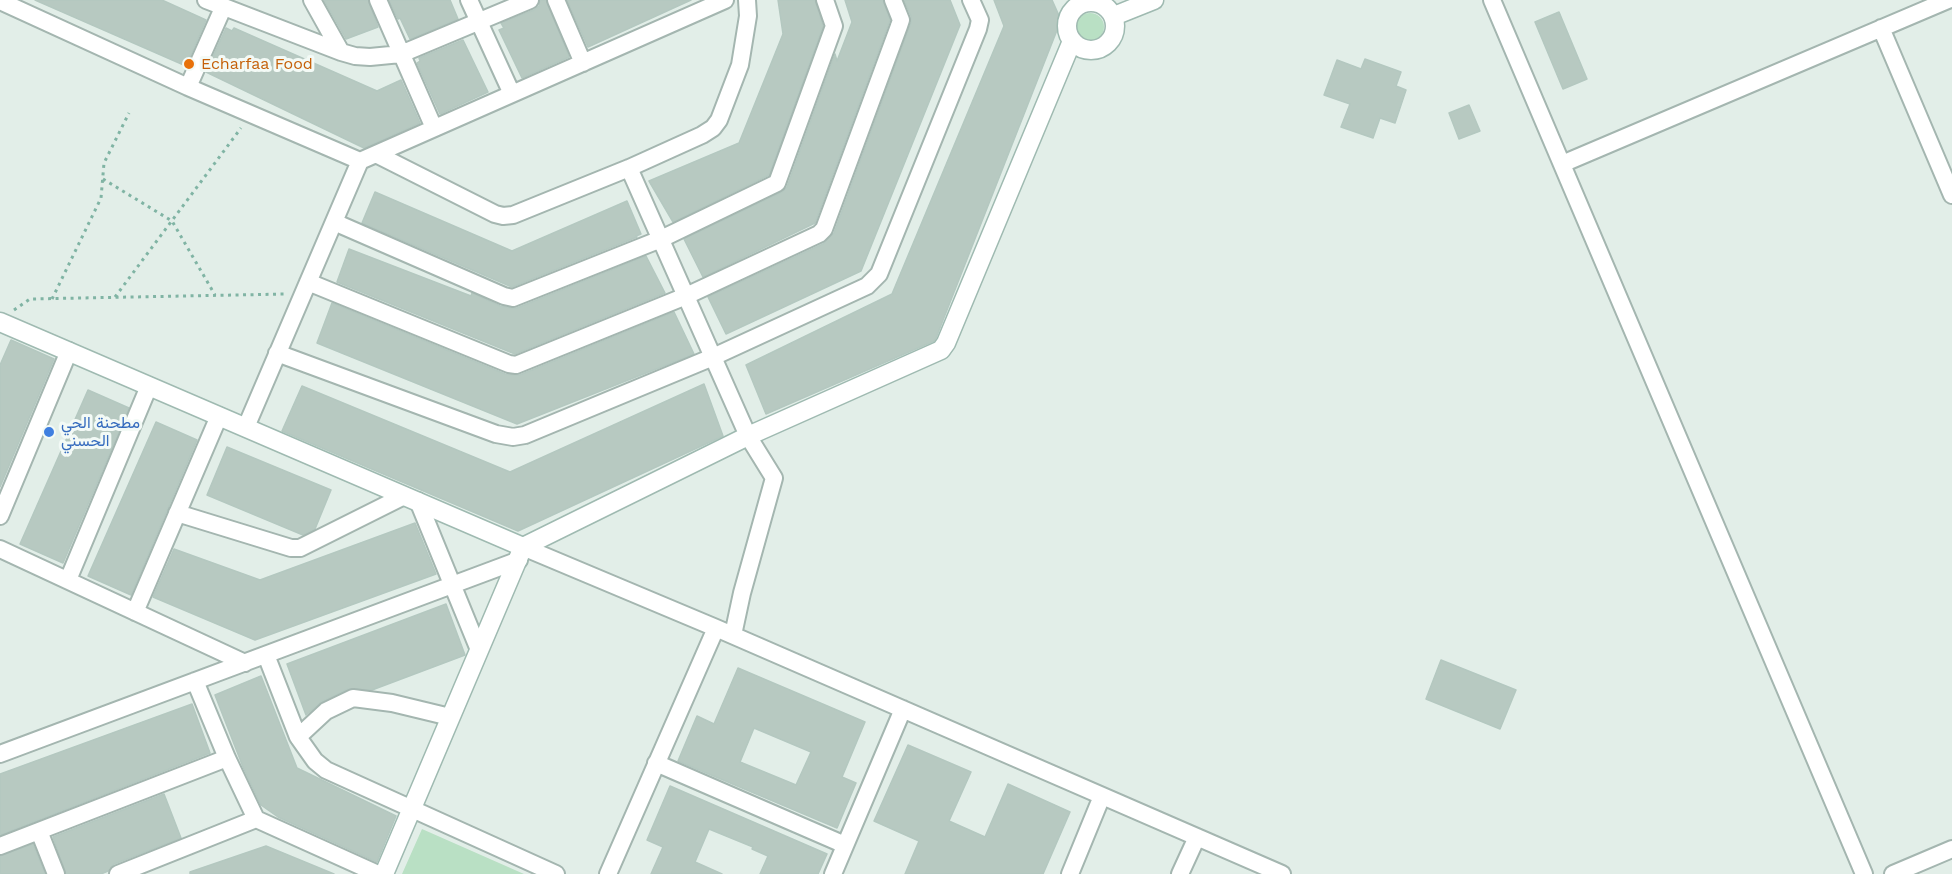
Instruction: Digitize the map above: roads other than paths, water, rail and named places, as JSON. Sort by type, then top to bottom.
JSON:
[{"type":"street","points":[[206,0],[341,52],[370,57],[401,54],[530,0]]},
{"type":"street","points":[[312,0],[341,52]]},
{"type":"street","points":[[378,0],[434,128]]},
{"type":"street","points":[[469,0],[512,94]]},
{"type":"street","points":[[555,0],[583,63]]},
{"type":"street","points":[[246,427],[360,161],[726,0]]},
{"type":"street","points":[[376,154],[503,216],[513,215],[629,168],[702,135],[713,128],[719,120],[740,65],[748,16],[747,0]]},
{"type":"street","points":[[334,222],[513,298],[660,239],[777,183],[834,26],[825,0]]},
{"type":"street","points":[[305,288],[516,365],[686,296],[822,232],[900,20],[893,0]]},
{"type":"street","points":[[277,353],[496,434],[513,437],[525,435],[713,357],[867,286],[879,274],[978,29],[980,20],[971,0]]},
{"type":"street","points":[[1114,16],[1154,0]]},
{"type":"street","points":[[1492,0],[1864,874]]},
{"type":"street","points":[[1562,164],[1881,28],[1917,6],[1948,0]]},
{"type":"street","points":[[0,1],[188,87],[360,161]]},
{"type":"street","points":[[1078,2],[1103,4],[1114,16],[1116,25],[1114,33],[1104,47],[1087,50],[1078,46],[1068,33],[1069,17],[1078,2]]},
{"type":"street","points":[[188,87],[223,8]]},
{"type":"street","points":[[1881,28],[1952,195]]},
{"type":"street","points":[[0,754],[453,585],[521,554],[748,436],[941,350],[946,343],[1072,40]]},
{"type":"street","points":[[629,168],[748,436],[774,478],[742,593],[733,635]]},
{"type":"street","points":[[4,318],[69,351],[411,499],[521,554],[733,635],[1282,874]]},
{"type":"street","points":[[0,516],[69,351]]},
{"type":"street","points":[[68,580],[149,386]]},
{"type":"street","points":[[135,612],[219,416]]},
{"type":"street","points":[[177,513],[291,548],[300,548],[411,499]]},
{"type":"street","points":[[411,499],[453,585],[479,650]]},
{"type":"street","points":[[0,549],[245,663]]},
{"type":"street","points":[[384,874],[521,554]]},
{"type":"street","points":[[608,874],[716,628]]},
{"type":"street","points":[[266,655],[298,737],[315,761],[326,770],[556,874]]},
{"type":"street","points":[[195,681],[227,758],[256,819],[378,874]]},
{"type":"street","points":[[298,737],[326,711],[353,698],[392,703],[450,717]]},
{"type":"street","points":[[833,874],[903,709]]},
{"type":"street","points":[[0,846],[227,758]]},
{"type":"street","points":[[656,763],[845,845]]},
{"type":"street","points":[[1070,874],[1102,796]]},
{"type":"street","points":[[118,874],[256,819]]},
{"type":"street","points":[[39,831],[56,874]]},
{"type":"street","points":[[1180,874],[1197,837]]},
{"type":"street","points":[[1893,874],[1952,849]]},
{"type":"place","name":"Echarfaa Food","points":[[189,64]]},
{"type":"place","name":"مطحنة الحي الحسني","points":[[49,432]]}]
